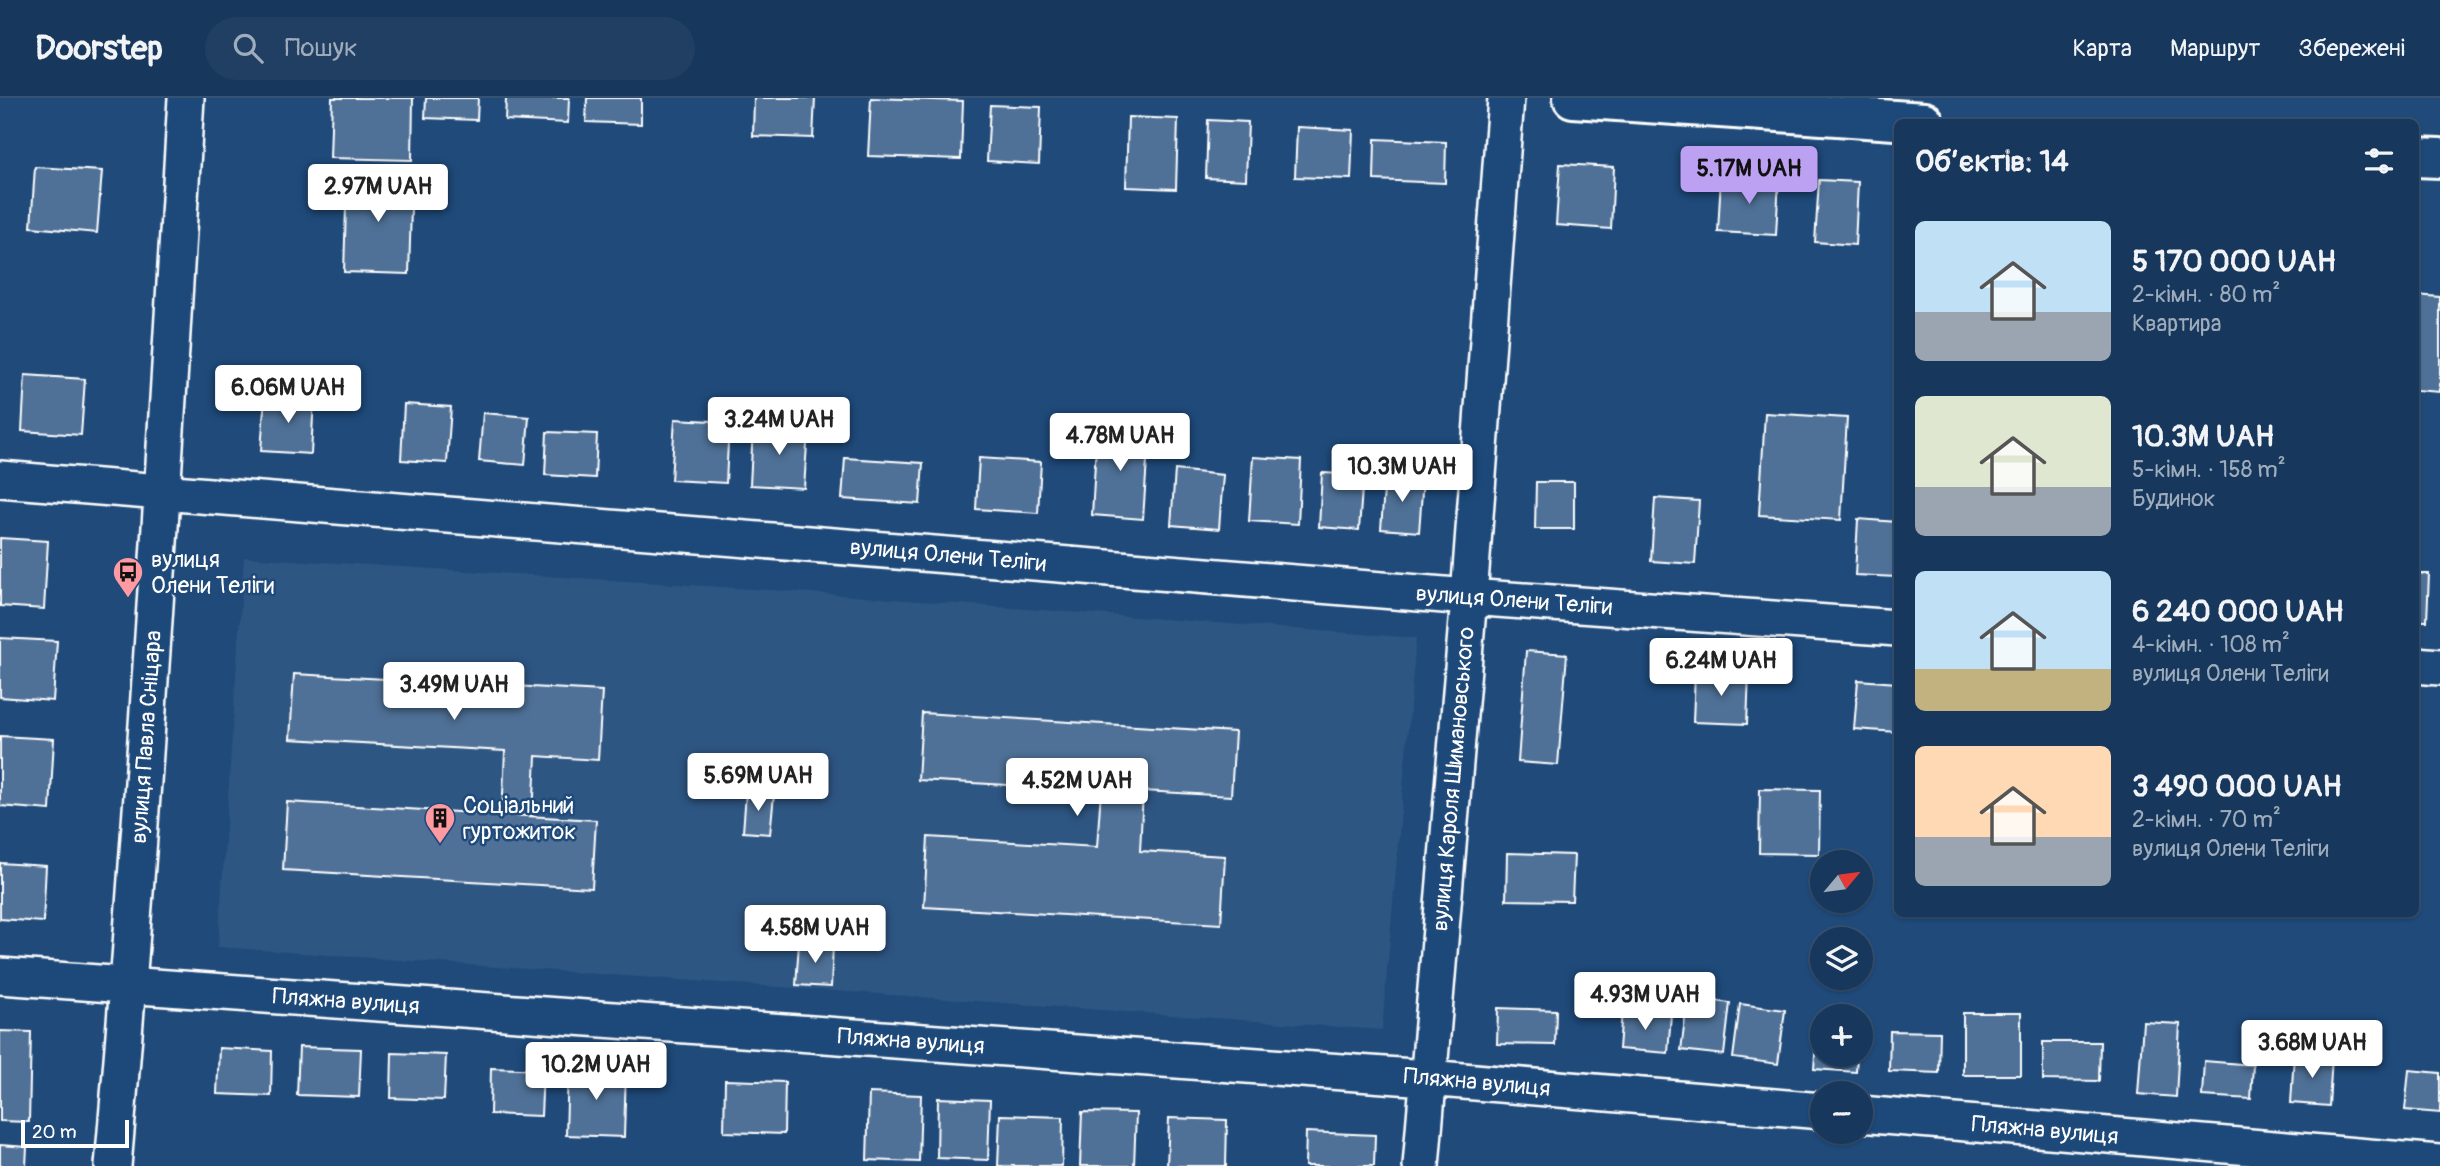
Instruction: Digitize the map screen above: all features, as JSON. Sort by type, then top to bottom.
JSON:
[{"type":"street","name":"вулиця Павла Сніцара","points":[[113,1166],[129,985],[163,491],[186,98]]},
{"type":"street","name":"вулиця Кароля Шимановського","points":[[1421,1166],[1469,597],[1506,98]]},
{"type":"street","points":[[1573,98],[1894,120]]},
{"type":"street","points":[[2419,157],[2440,158]]},
{"type":"street","name":"вулиця Олени Теліги","points":[[0,479],[1469,597],[1894,628]]},
{"type":"street","points":[[2419,665],[2440,667]]},
{"type":"street","name":"Пляжна вулиця","points":[[0,976],[1427,1078],[1810,1110]]},
{"type":"street","name":"Пляжна вулиця","points":[[1873,1115],[2440,1163]]},
{"type":"shaded area","points":[[244,557],[785,591],[1416,638],[1382,1030],[218,947]]},
{"type":"building","points":[[332,98],[413,98],[412,160],[330,158]]},
{"type":"building","points":[[426,98],[478,98],[477,120],[425,118]]},
{"type":"building","points":[[506,98],[569,98],[568,123],[505,120]]},
{"type":"building","points":[[587,98],[641,98],[641,124],[586,122]]},
{"type":"building","points":[[754,98],[815,98],[813,138],[753,136]]},
{"type":"building","points":[[871,98],[963,101],[961,159],[868,156]]},
{"type":"building","points":[[990,105],[1041,107],[1039,164],[987,161]]},
{"type":"building","points":[[1128,117],[1178,119],[1176,189],[1126,187]]},
{"type":"building","points":[[1208,120],[1248,122],[1246,180],[1206,178]]},
{"type":"building","points":[[1297,127],[1353,130],[1351,179],[1295,177]]},
{"type":"building","points":[[1375,139],[1446,142],[1445,183],[1374,180]]},
{"type":"building","points":[[1560,164],[1614,167],[1611,229],[1556,225]]},
{"type":"building","points":[[35,167],[102,171],[97,233],[31,227]]},
{"type":"building","points":[[347,174],[412,176],[409,274],[344,272]]},
{"type":"building","points":[[1721,176],[1779,179],[1776,235],[1718,232]]},
{"type":"building","points":[[1819,180],[1858,182],[1855,245],[1815,242]]},
{"type":"building","points":[[2419,295],[2440,297],[2440,392],[2419,390]]},
{"type":"building","points":[[25,375],[85,379],[81,435],[22,431]]},
{"type":"building","points":[[265,395],[314,398],[311,454],[261,451]]},
{"type":"building","points":[[404,404],[451,407],[447,463],[401,460]]},
{"type":"building","points":[[483,413],[529,417],[525,465],[479,461]]},
{"type":"building","points":[[1765,413],[1847,418],[1841,520],[1759,515]]},
{"type":"building","points":[[675,419],[729,422],[726,483],[671,480]]},
{"type":"building","points":[[753,427],[808,430],[804,488],[750,485]]},
{"type":"building","points":[[1097,428],[1149,431],[1143,519],[1092,515]]},
{"type":"building","points":[[547,432],[597,434],[595,478],[545,475]]},
{"type":"building","points":[[1253,457],[1301,460],[1298,524],[1249,521]]},
{"type":"building","points":[[845,458],[923,463],[920,504],[842,499]]},
{"type":"building","points":[[979,458],[1041,462],[1038,513],[976,509]]},
{"type":"building","points":[[1175,470],[1223,475],[1219,529],[1171,525]]},
{"type":"building","points":[[1322,473],[1363,475],[1359,530],[1319,527]]},
{"type":"building","points":[[1385,476],[1423,479],[1419,532],[1381,529]]},
{"type":"building","points":[[1536,482],[1574,482],[1574,529],[1535,529]]},
{"type":"building","points":[[1655,498],[1699,501],[1695,564],[1651,561]]},
{"type":"building","points":[[1858,519],[1894,522],[1894,577],[1855,575]]},
{"type":"building","points":[[0,538],[48,541],[44,609],[0,606]]},
{"type":"building","points":[[2419,574],[2429,574],[2427,621],[2419,621]]},
{"type":"building","points":[[0,638],[57,641],[53,701],[0,697]]},
{"type":"building","points":[[1526,651],[1567,654],[1558,765],[1518,762]]},
{"type":"building","points":[[1695,672],[1749,674],[1747,724],[1693,722]]},
{"type":"building","points":[[294,674],[602,691],[598,760],[536,756],[533,816],[502,815],[505,751],[290,739]]},
{"type":"building","points":[[1858,680],[1894,683],[1894,732],[1854,729]]},
{"type":"building","points":[[922,713],[1235,732],[1231,796],[1143,791],[1140,851],[1225,856],[1221,924],[924,907],[928,837],[1097,847],[1101,790],[918,780]]},
{"type":"building","points":[[0,736],[54,739],[50,810],[0,806]]},
{"type":"building","points":[[1760,789],[1820,790],[1819,850],[1810,850],[1810,854],[1759,853]]},
{"type":"building","points":[[746,793],[774,795],[770,834],[743,832]]},
{"type":"building","name":"Соціальний гуртожиток","points":[[287,802],[596,820],[592,888],[283,870]]},
{"type":"building","points":[[1507,853],[1574,855],[1572,901],[1506,900]]},
{"type":"building","points":[[0,863],[46,866],[43,922],[0,919]]},
{"type":"building","points":[[799,943],[833,945],[831,987],[796,985]]},
{"type":"building","points":[[1688,997],[1730,1003],[1724,1055],[1681,1050]]},
{"type":"building","points":[[1740,1004],[1785,1010],[1778,1064],[1733,1058]]},
{"type":"building","points":[[1498,1008],[1556,1010],[1555,1045],[1497,1044]]},
{"type":"building","points":[[1622,1010],[1671,1014],[1668,1053],[1619,1049]]},
{"type":"building","points":[[1963,1013],[2021,1013],[2021,1075],[1963,1075]]},
{"type":"building","points":[[2143,1022],[2180,1024],[2176,1097],[2138,1094]]},
{"type":"building","points":[[0,1031],[31,1032],[29,1122],[0,1121]]},
{"type":"building","points":[[1890,1031],[1940,1032],[1939,1073],[1889,1071]]},
{"type":"building","points":[[2043,1042],[2100,1042],[2099,1081],[2043,1080]]},
{"type":"building","points":[[299,1047],[361,1049],[359,1097],[297,1095]]},
{"type":"building","points":[[219,1048],[272,1051],[271,1096],[217,1094]]},
{"type":"building","points":[[392,1053],[446,1055],[444,1100],[391,1098]]},
{"type":"building","points":[[2294,1054],[2332,1056],[2329,1106],[2291,1103]]},
{"type":"building","points":[[2204,1061],[2253,1065],[2251,1099],[2202,1096]]},
{"type":"building","points":[[568,1067],[626,1069],[624,1137],[566,1135]]},
{"type":"building","points":[[1814,1067],[1856,1067],[1856,1072]]},
{"type":"building","points":[[491,1068],[543,1070],[541,1116],[490,1114]]},
{"type":"building","points":[[2409,1070],[2440,1073],[2440,1113],[2405,1110]]},
{"type":"building","points":[[725,1080],[785,1082],[784,1134],[724,1132]]},
{"type":"building","points":[[869,1093],[921,1095],[919,1162],[867,1160]]},
{"type":"building","points":[[938,1098],[990,1100],[988,1160],[937,1158]]},
{"type":"building","points":[[1082,1112],[1136,1113],[1134,1166],[1080,1166]]},
{"type":"building","points":[[1000,1115],[1063,1117],[1062,1166],[998,1166]]},
{"type":"building","points":[[1169,1118],[1227,1120],[1226,1166],[1167,1166]]},
{"type":"building","points":[[1306,1132],[1375,1135],[1374,1166],[1305,1166]]},
{"type":"building","points":[[0,1145],[27,1147],[26,1166],[0,1166]]},
{"type":"place","name":"вулиця Олени Теліги","points":[[128,599]]},
{"type":"place","name":"Соціальний гуртожиток","points":[[440,845]]}]
